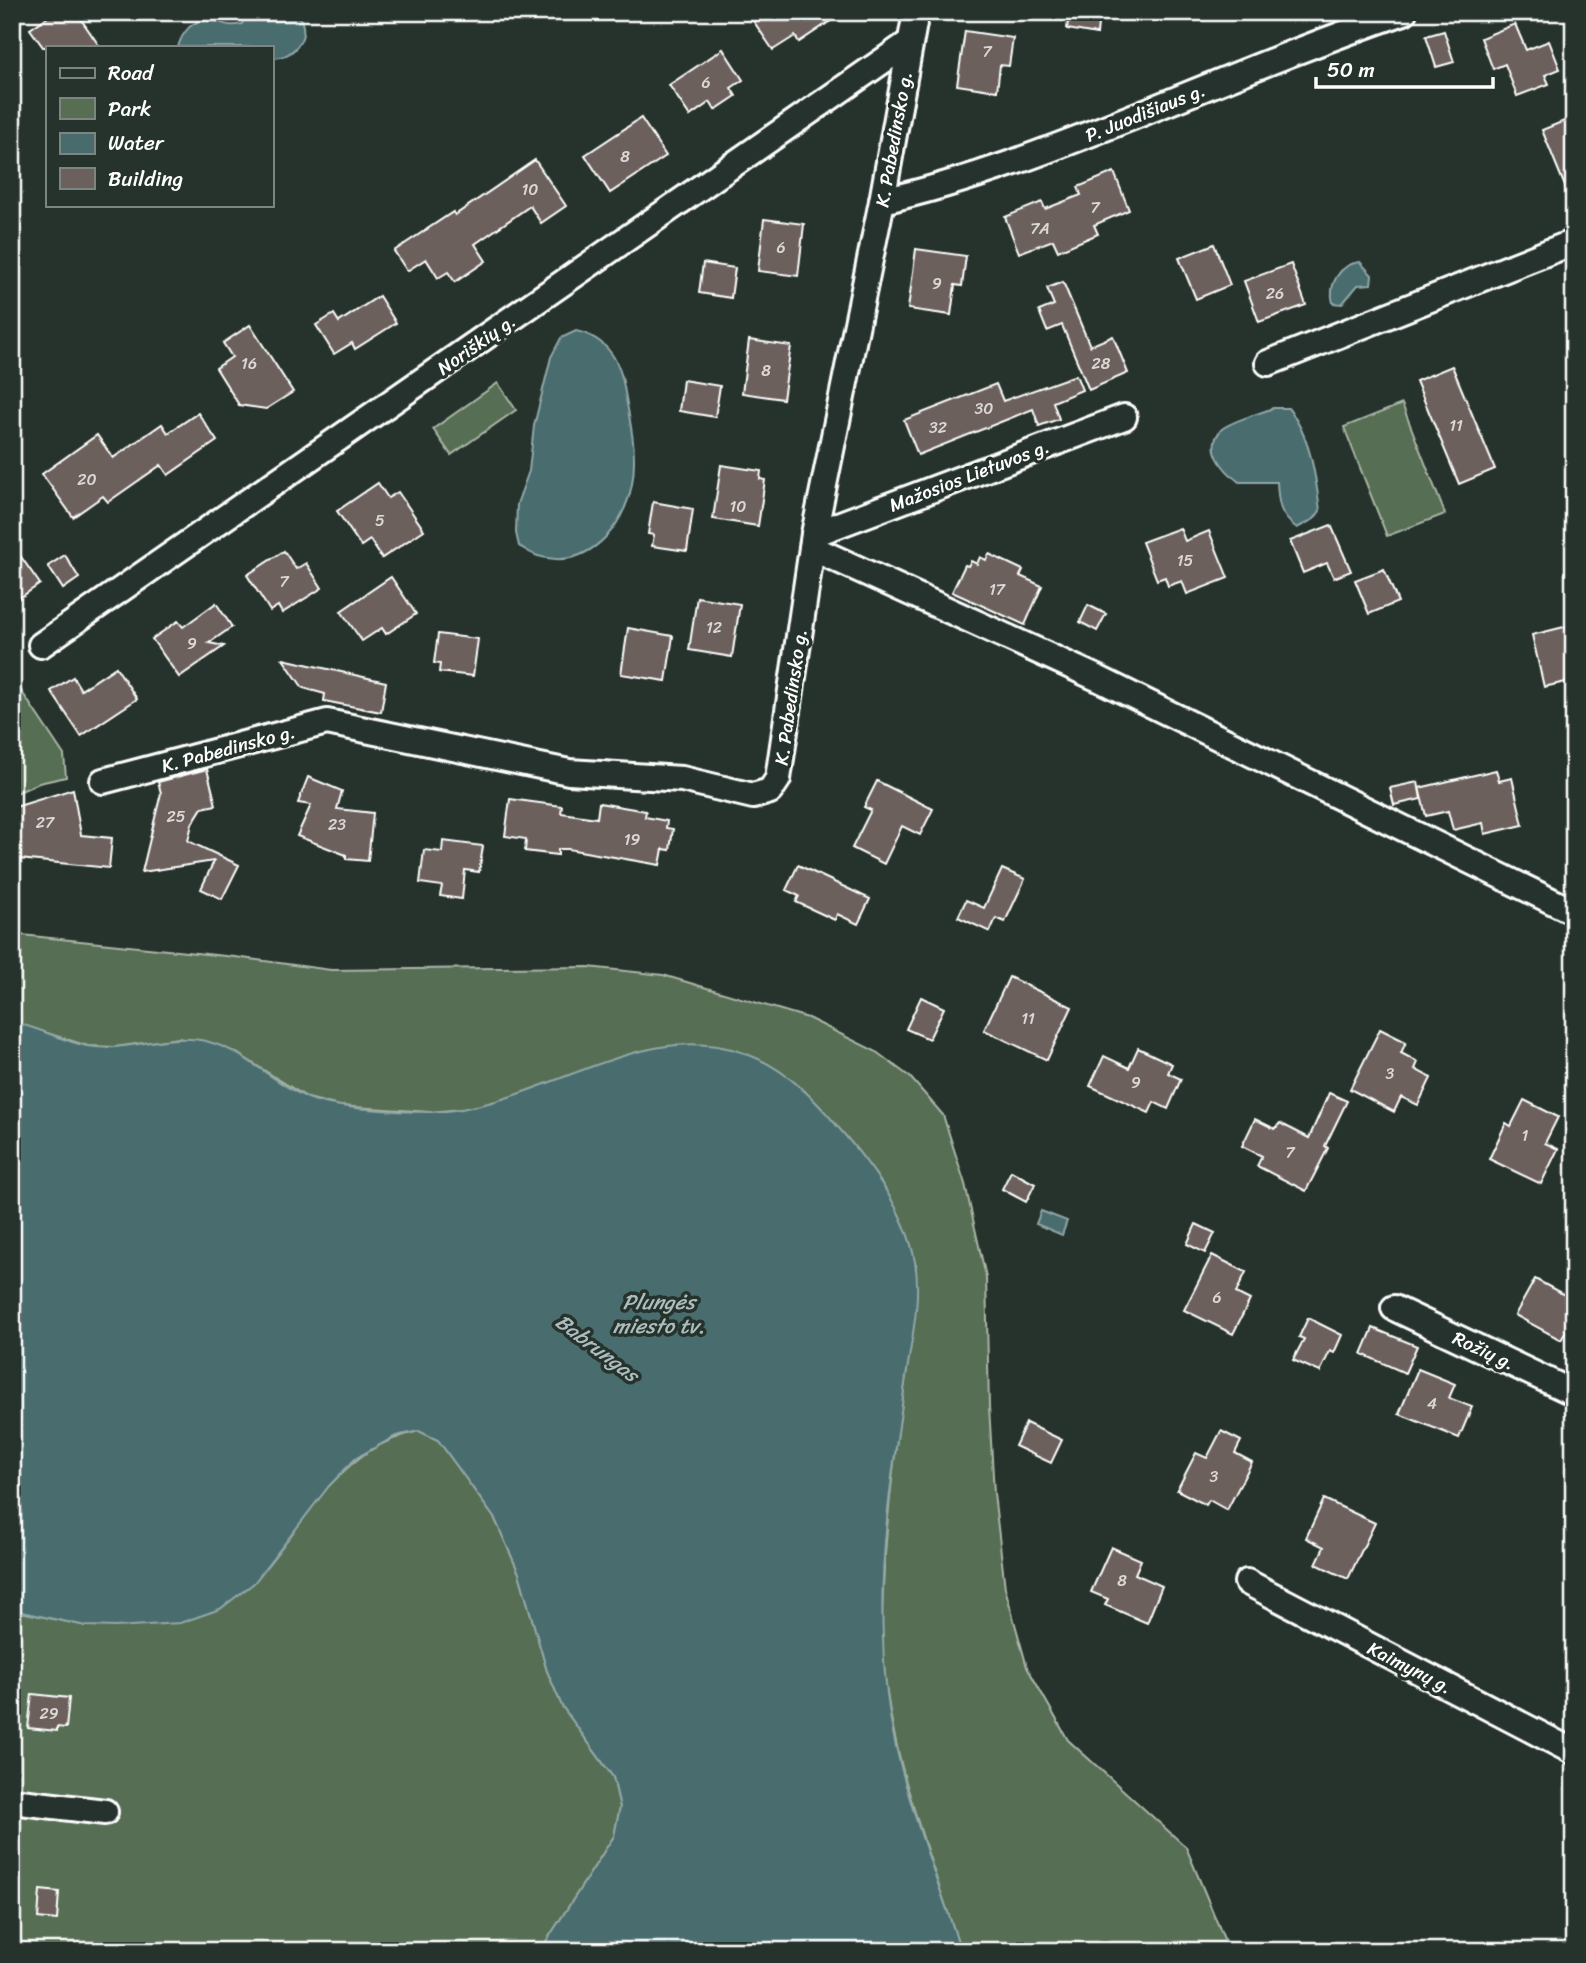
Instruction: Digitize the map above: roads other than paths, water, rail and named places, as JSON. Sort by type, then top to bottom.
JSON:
[{"type":"street","name":"K. Pabedinsko g.","points":[[103,781],[327,722],[569,772],[682,779],[753,796],[770,791],[778,779],[813,541],[882,201],[916,12]]},
{"type":"street","name":"P. Juodišiaus g.","points":[[882,201],[976,177],[1036,156],[1328,39],[1404,12]]},
{"type":"street","name":"Noriškių g.","points":[[41,645],[911,42]]},
{"type":"street","points":[[1268,363],[1574,243]]},
{"type":"street","name":"Mažosios Lietuvos g.","points":[[813,541],[1124,416]]},
{"type":"street","points":[[813,541],[1574,912]]},
{"type":"street","name":"Rožių g.","points":[[1394,1308],[1574,1393]]},
{"type":"street","name":"Kaimynų g.","points":[[1247,1582],[1574,1752]]},
{"type":"street","points":[[12,1801],[105,1812]]},
{"type":"water","points":[[246,12],[296,12],[301,20],[303,36],[295,49],[273,58],[273,46],[178,46],[185,32],[193,24],[203,20],[227,25],[242,24]]},
{"type":"water","points":[[1360,262],[1372,275],[1371,284],[1358,285],[1342,304],[1333,303],[1332,289],[1337,276],[1346,267]]},
{"type":"water","points":[[576,331],[600,342],[618,365],[624,384],[632,434],[633,474],[628,500],[612,530],[587,551],[556,559],[535,555],[519,546],[516,533],[517,504],[529,471],[534,426],[551,357],[561,338]]},
{"type":"water","points":[[1273,408],[1288,408],[1296,419],[1307,443],[1314,471],[1320,511],[1314,519],[1297,528],[1286,519],[1281,508],[1277,482],[1239,482],[1222,465],[1215,452],[1216,437],[1221,430]]},
{"type":"water","name":"Plungės miesto tv.","points":[[12,1022],[87,1046],[118,1047],[178,1039],[209,1042],[236,1053],[308,1098],[334,1105],[368,1109],[430,1112],[467,1108],[503,1099],[611,1060],[681,1044],[717,1046],[753,1057],[785,1075],[813,1099],[886,1190],[904,1225],[915,1262],[916,1307],[885,1542],[882,1605],[885,1667],[892,1729],[905,1783],[961,1951],[540,1951],[614,1836],[620,1807],[613,1777],[562,1706],[547,1671],[519,1573],[495,1519],[438,1440],[419,1431],[396,1436],[356,1458],[329,1486],[254,1583],[220,1609],[180,1623],[115,1627],[86,1626],[12,1610]]},
{"type":"water","points":[[1041,1211],[1067,1221],[1062,1235],[1036,1224]]},
{"type":"water label","name":"Babrungas","points":[[597,1348]]}]
